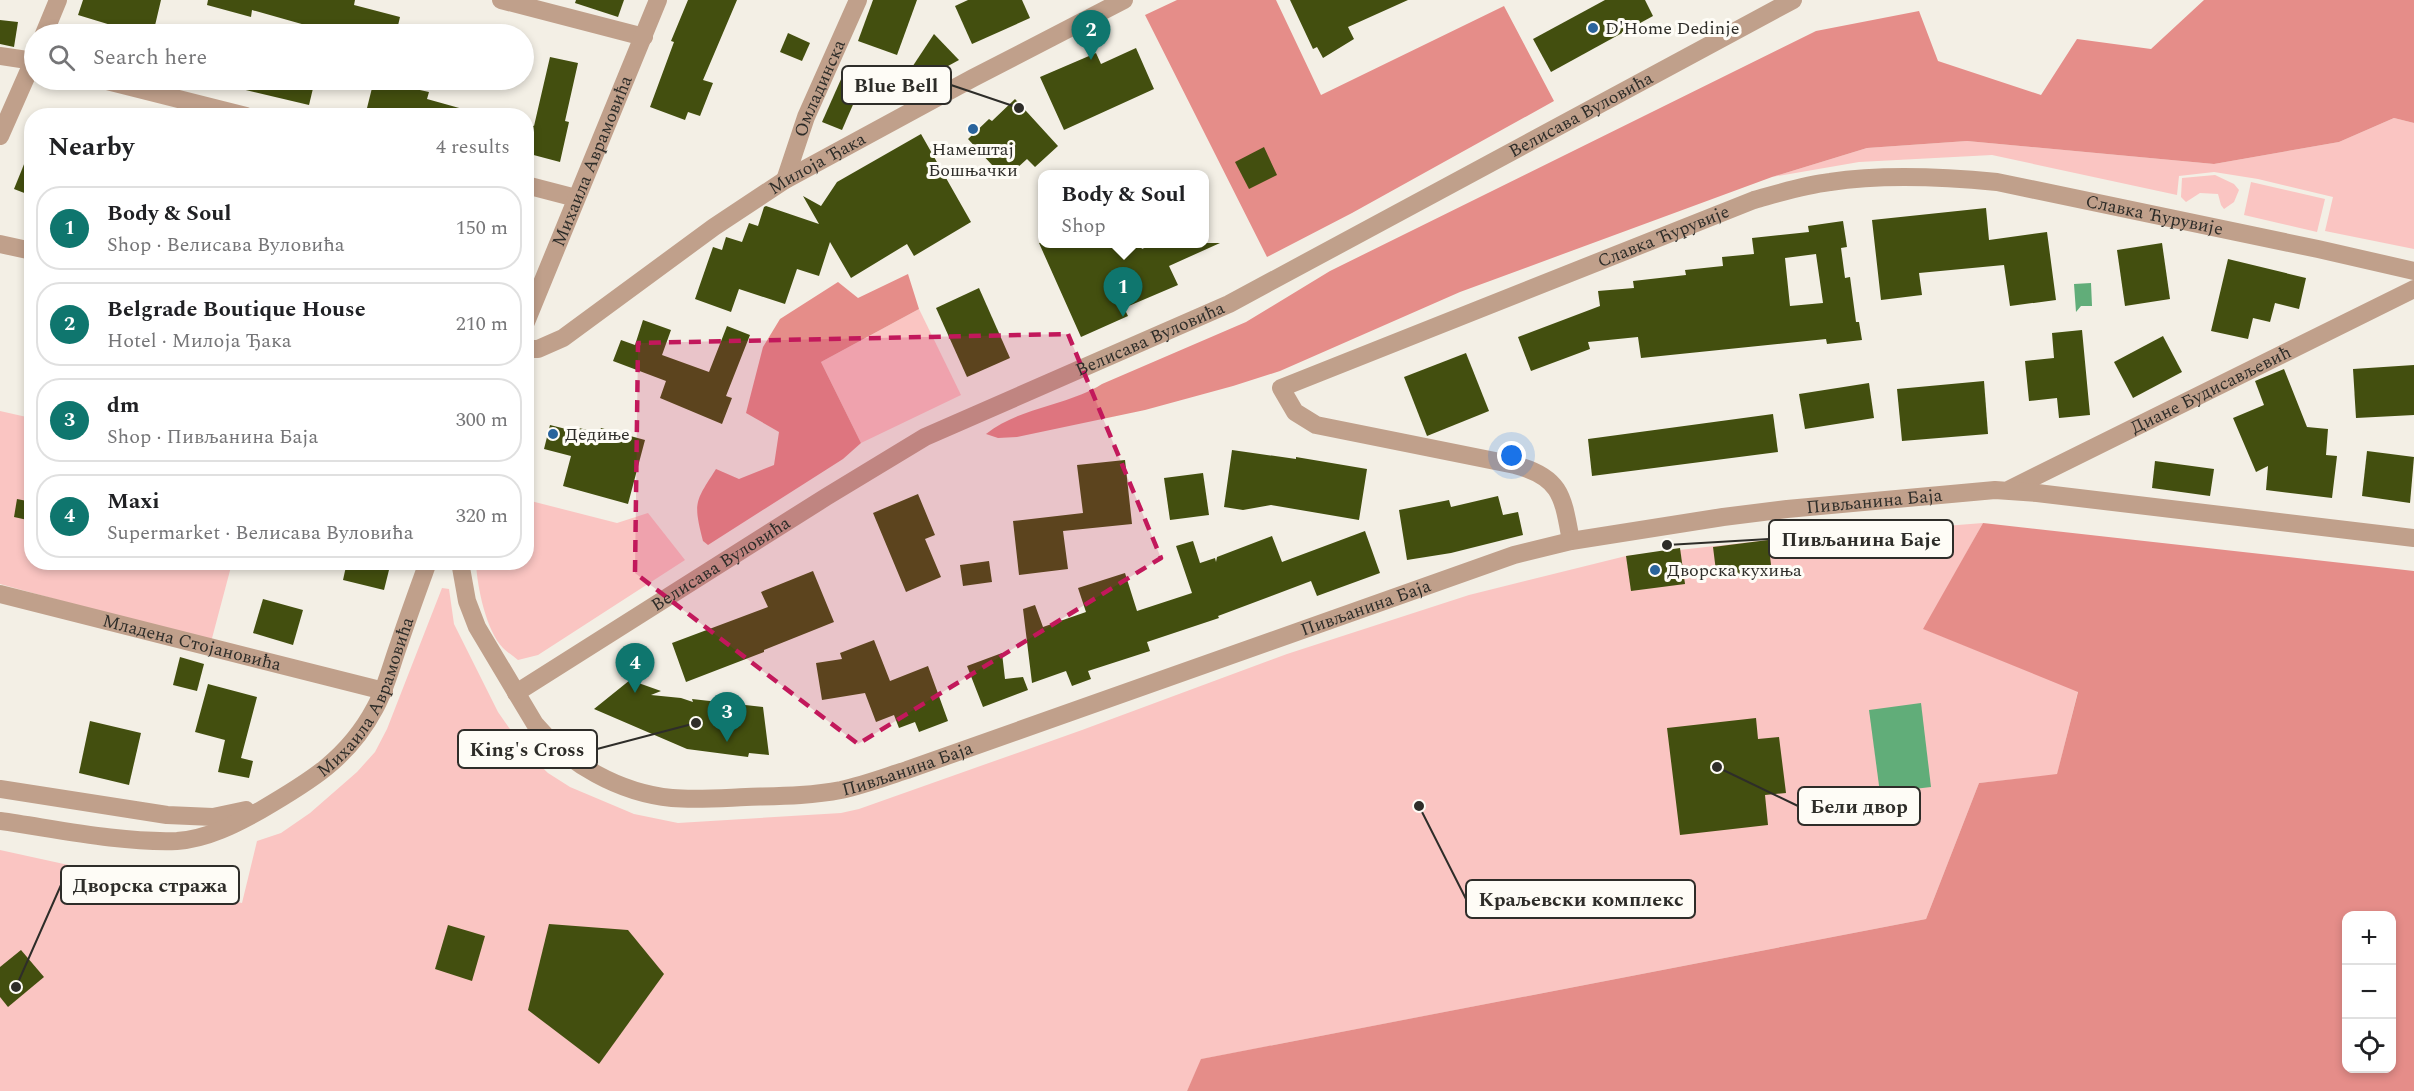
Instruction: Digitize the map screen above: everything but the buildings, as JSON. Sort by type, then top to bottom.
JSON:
[{"type":"street","points":[[48,24],[58,0]]},
{"type":"street","points":[[501,0],[644,37]]},
{"type":"street","name":"Михаила Аврамовића","points":[[534,302],[658,0]]},
{"type":"street","name":"Омладинска","points":[[785,180],[795,144],[858,0]]},
{"type":"street","name":"Милоја Ђака","points":[[534,348],[564,338],[714,227],[785,180],[983,72],[1124,0]]},
{"type":"street","name":"Велисава Вуловића","points":[[516,693],[925,437],[1229,304],[1793,0]]},
{"type":"street","points":[[0,56],[24,59]]},
{"type":"street","points":[[0,136],[24,82]]},
{"type":"street","points":[[143,90],[214,108]]},
{"type":"street","name":"Славка Ћурувије","points":[[1571,541],[1564,505],[1557,487],[1538,472],[1515,465],[1316,425],[1294,412],[1281,388],[1754,200],[1829,182],[1856,179],[1997,182],[2414,271]]},
{"type":"street","points":[[534,187],[576,198]]},
{"type":"street","points":[[0,244],[24,249]]},
{"type":"street","name":"Диане Будисављевић","points":[[2008,490],[2414,289]]},
{"type":"street","name":"Пивљанина Баја","points":[[462,570],[471,614],[484,641],[535,724],[555,746],[594,772],[633,789],[664,797],[694,799],[828,792],[849,788],[907,770],[1504,558],[1571,541],[1787,509],[2008,490],[2414,538]]},
{"type":"street","name":"Михаила Аврамовића","points":[[271,804],[302,787],[346,748],[369,719],[384,691],[425,570]]},
{"type":"street","name":"Младена Стојановића","points":[[0,594],[384,691]]},
{"type":"street","points":[[0,789],[134,811],[213,818],[271,804]]},
{"type":"street","points":[[0,821],[140,840],[176,841],[218,831],[271,804]]},
{"type":"highlighted area","points":[[1068,334],[1161,558],[858,744],[635,573],[638,343]]},
{"type":"shaded area","points":[[1177,0],[1276,0],[1321,95],[1504,6],[1554,101],[1352,213],[1267,257],[1145,15]]},
{"type":"shaded area","points":[[2204,0],[2414,0],[2414,123],[2394,118],[2339,142],[2214,164],[1967,141],[1867,148],[1772,177],[1460,292],[1280,371],[1145,410],[1017,437],[998,438],[986,434],[1014,418],[1074,397],[1246,322],[1330,271],[1816,31],[1919,11],[1938,61],[2041,95],[2077,39],[2151,49]]},
{"type":"shaded area","points":[[2394,118],[2414,123],[2414,249],[2325,231],[2333,197],[2258,179],[2214,172],[2179,176],[2177,195],[1992,155],[1859,162],[1772,177],[1867,148],[1967,141],[2214,164],[2339,142]]},
{"type":"shaded area","points":[[2215,175],[2234,184],[2239,190],[2234,202],[2224,209],[2218,194],[2200,193],[2186,202],[2181,197],[2182,178]]},
{"type":"shaded area","points":[[2251,182],[2325,199],[2317,232],[2244,215]]},
{"type":"shaded area","points":[[908,274],[919,309],[821,362],[861,443],[843,459],[708,545],[703,541],[697,510],[700,496],[716,469],[739,479],[774,465],[779,432],[746,413],[763,347],[780,319],[838,282],[858,298]]},
{"type":"shaded area","points":[[2091,283],[2092,306],[2081,306],[2076,312],[2074,284]]},
{"type":"shaded area","points":[[919,309],[961,395],[861,443],[821,362]]},
{"type":"shaded area","points":[[0,411],[24,416],[24,570],[230,570],[211,642],[0,584]]},
{"type":"shaded area","points":[[534,502],[617,523],[648,513],[685,560],[538,655],[518,660],[503,648],[492,631],[478,584],[477,570],[534,570]]},
{"type":"shaded area","points":[[1983,523],[1924,629],[2078,691],[2057,775],[1979,783],[1926,919],[1202,1059],[1187,1091],[0,1091],[0,850],[242,903],[257,841],[281,833],[310,813],[357,772],[375,752],[387,729],[442,588],[449,589],[454,624],[498,712],[526,752],[548,773],[570,787],[634,814],[678,823],[841,813],[859,809],[1287,654],[1469,595],[1626,556],[1768,540]]},
{"type":"shaded area","points":[[1983,523],[2414,571],[2414,1091],[1187,1091],[1201,1059],[1926,919],[1979,783],[2057,774],[2078,692],[1923,629]]},
{"type":"shaded area","points":[[1921,703],[1931,787],[1880,793],[1869,710]]},
{"type":"place","name":"D'Home Dedinje","points":[[1593,28]]},
{"type":"place","name":"Belgrade Boutique House","points":[[1091,60]]},
{"type":"place","name":"Blue Bell","points":[[1019,108]]},
{"type":"place","name":"Намештај Бошњачки","points":[[973,129]]},
{"type":"place","name":"Body & Soul","points":[[1123,317]]},
{"type":"place","name":"Дедиње","points":[[553,434]]},
{"type":"place","name":"Пивљанина Баје","points":[[1667,545]]},
{"type":"place","name":"Дворска кухиња","points":[[1655,570]]},
{"type":"place","name":"Maxi","points":[[635,693]]},
{"type":"place","name":"King's Cross","points":[[696,723]]},
{"type":"place","name":"dm","points":[[727,742]]},
{"type":"place","name":"Бели двор","points":[[1717,767]]},
{"type":"place","name":"Краљевски комплекс","points":[[1419,806]]},
{"type":"place","name":"Дворска стража","points":[[16,987]]}]
